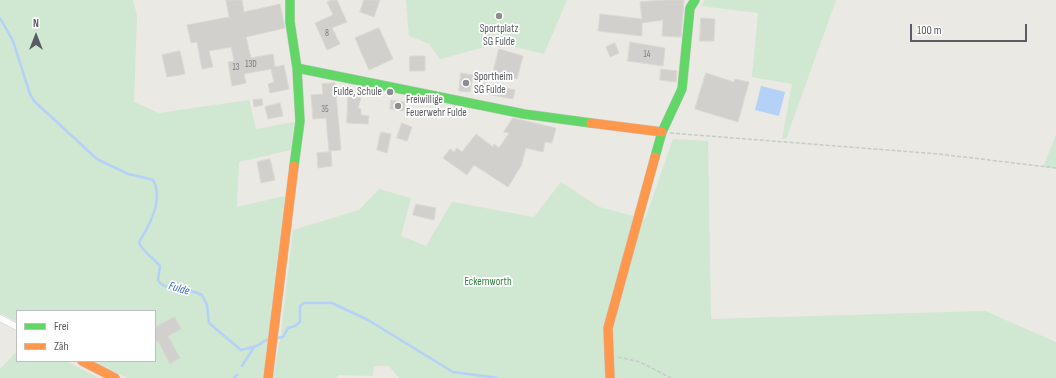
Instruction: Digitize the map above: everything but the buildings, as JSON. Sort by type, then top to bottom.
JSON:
[{"type":"street","points":[[268,378],[300,121],[297,68],[290,22],[290,0]]},
{"type":"street","points":[[610,378],[608,328],[662,132],[682,89],[690,8],[695,0]]},
{"type":"street","points":[[297,68],[524,114],[662,132]]},
{"type":"street","points":[[0,318],[16,326]]},
{"type":"street","points":[[84,362],[115,378]]},
{"type":"path","points":[[662,132],[938,154],[1056,168]]},
{"type":"path","points":[[609,355],[640,362],[671,378]]},
{"type":"green space","points":[[0,0],[133,0],[137,16],[134,102],[159,113],[249,100],[256,129],[294,122],[291,150],[239,162],[237,207],[285,196],[263,378],[127,378],[96,362],[156,362],[156,310],[16,310],[16,321],[0,313]]},
{"type":"green space","name":"Sportplatz SG Fulde","points":[[406,0],[567,0],[544,54],[500,43],[440,59],[429,44],[409,36]]},
{"type":"green space","points":[[705,0],[836,0],[786,139],[782,139],[792,84],[752,77],[758,13],[701,6]]},
{"type":"green space","points":[[1056,135],[1056,169],[1043,167]]},
{"type":"green space","name":"Eckernworth","points":[[673,139],[708,141],[711,319],[985,311],[1056,342],[1056,378],[399,378],[389,366],[374,366],[373,376],[339,375],[336,378],[273,378],[281,333],[293,230],[359,210],[379,189],[411,198],[401,236],[426,246],[452,202],[534,217],[561,182],[599,207],[645,219]]},
{"type":"green space","points":[[16,352],[16,362],[68,362],[99,378],[0,378],[0,369]]},
{"type":"water","points":[[761,86],[785,92],[779,116],[755,110]]},
{"type":"waterway","name":"Fulde","points":[[0,18],[13,41],[30,94],[34,101],[97,159],[128,174],[153,180],[157,195],[154,212],[139,242],[145,252],[160,266],[158,280],[160,283],[170,289],[195,292],[202,295],[207,305],[209,323],[241,350],[271,339]]},
{"type":"waterway","name":"Fulde","points":[[276,338],[283,337],[288,328],[295,326],[300,322],[300,306],[304,303],[332,303],[368,320],[453,372],[498,378]]},
{"type":"waterway","points":[[242,366],[254,347]]},
{"type":"waterway","points":[[234,378],[237,375]]},
{"type":"traffic: fast","points":[[290,0],[290,22],[297,68],[300,121],[294,166]]},
{"type":"traffic: fast","points":[[655,157],[662,132],[682,89],[690,8],[695,0]]},
{"type":"traffic: fast","points":[[297,68],[524,114],[591,123]]},
{"type":"traffic: slow","points":[[591,123],[662,132]]},
{"type":"traffic: slow","points":[[610,378],[608,328],[655,157]]},
{"type":"traffic: slow","points":[[268,378],[294,166]]},
{"type":"traffic: slow","points":[[84,362],[115,378]]},
{"type":"place","name":"Sportplatz SG Fulde","points":[[499,16]]},
{"type":"place","name":"Sportheim SG Fulde","points":[[466,83]]},
{"type":"place","name":"Fulde, Schule","points":[[390,92]]},
{"type":"place","name":"Freiwillige Feuerwehr Fulde","points":[[398,106]]}]
